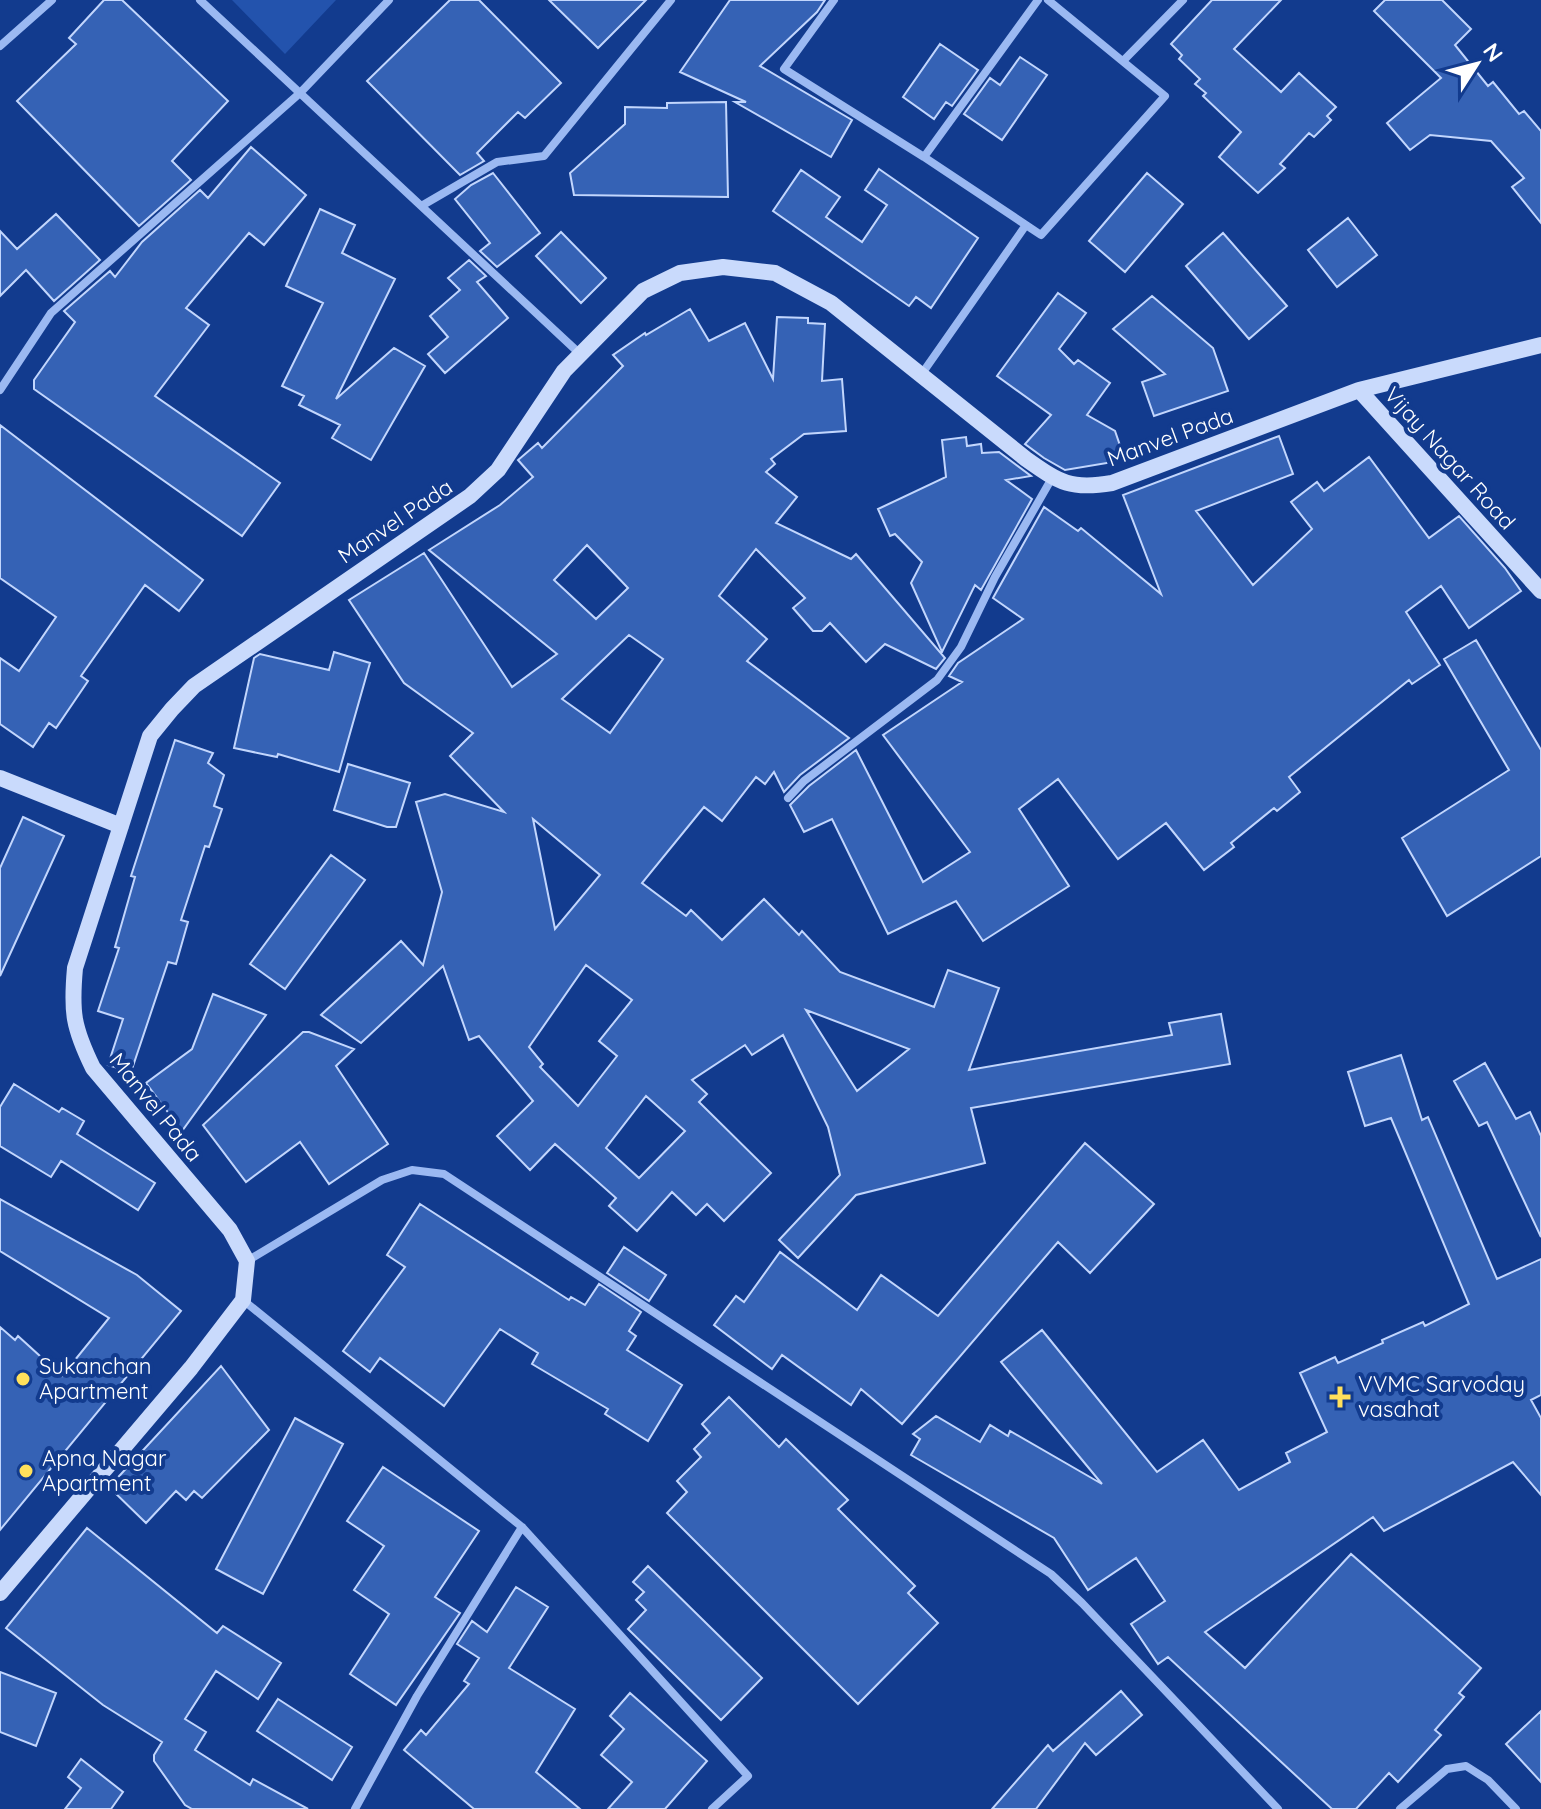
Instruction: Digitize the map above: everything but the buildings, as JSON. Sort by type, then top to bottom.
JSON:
[{"type":"main road","name":"Manvel Pada","points":[[247,1261],[230,1230],[93,1068],[79,1039],[72,1005],[75,968],[150,736],[194,686],[470,496],[498,470],[579,353],[643,291],[680,273],[723,267],[775,273],[831,303],[1052,478],[1082,488],[1112,483],[1359,390],[1541,345]]},
{"type":"main road","name":"Vijay Nagar Road","points":[[1359,390],[1541,591]]},
{"type":"main road","points":[[0,778],[121,826]]},
{"type":"main road","points":[[0,1593],[191,1368],[243,1300],[247,1261]]},
{"type":"street","points":[[0,46],[52,0]]},
{"type":"street","points":[[200,0],[579,353]]},
{"type":"street","points":[[0,390],[51,313],[300,93],[389,0]]},
{"type":"street","points":[[423,205],[497,162],[544,156],[671,0]]},
{"type":"street","points":[[834,0],[784,69],[1041,235],[1165,96],[1048,0]]},
{"type":"street","points":[[924,157],[1038,0]]},
{"type":"street","points":[[1123,61],[1183,0]]},
{"type":"street","points":[[921,375],[1026,225]]},
{"type":"street","points":[[788,798],[804,781],[937,680],[961,647],[995,577],[1052,478]]},
{"type":"street","points":[[247,1261],[382,1180],[412,1170],[444,1174],[1051,1574],[1278,1809]]},
{"type":"street","points":[[243,1300],[522,1527],[748,1776],[712,1809]]},
{"type":"street","points":[[355,1809],[417,1696],[522,1527]]},
{"type":"street","points":[[1400,1809],[1447,1769],[1466,1766],[1488,1780],[1516,1809]]},
{"type":"shaded area","points":[[232,0],[336,0],[285,54]]},
{"type":"place","name":"Sukanchan Apartment","points":[[23,1379]]},
{"type":"place","name":"VVMC Sarvoday vasahat","points":[[1340,1397]]},
{"type":"place","name":"Apna Nagar Apartment","points":[[26,1471]]}]
